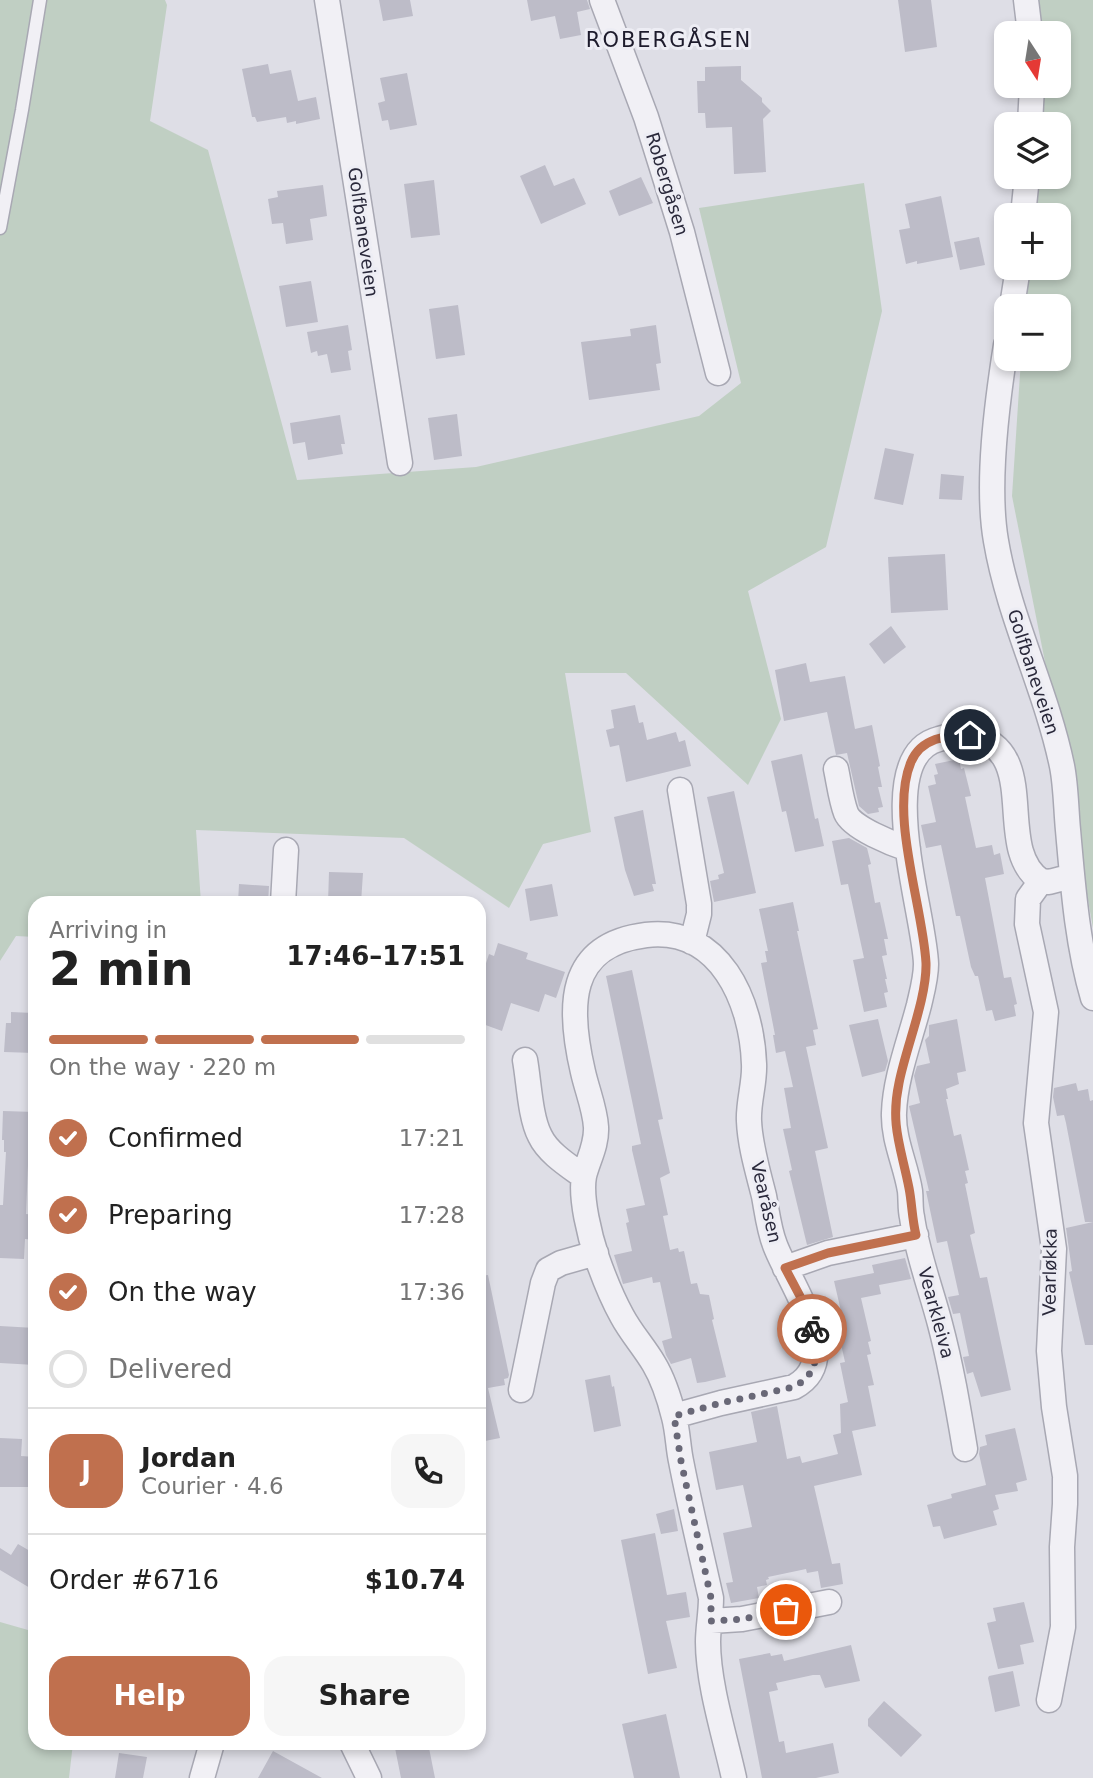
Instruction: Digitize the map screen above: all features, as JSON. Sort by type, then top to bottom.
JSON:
[{"type":"street","name":"Golfbaneveien","points":[[327,0],[400,463]]},
{"type":"street","name":"Robergåsen","points":[[602,0],[646,117],[682,232],[718,373]]},
{"type":"street","points":[[1026,0],[1029,21]]},
{"type":"street","name":"Golfbaneveien","points":[[1003,371],[992,486],[995,541],[1011,605],[1032,663],[1062,767],[1072,876],[1084,961],[1093,998]]},
{"type":"street","name":"Vearkleiva","points":[[965,1448],[944,1339],[912,1218],[910,1191],[895,1132],[894,1113],[926,966],[908,849],[905,789],[911,761],[928,741],[952,735],[970,735],[999,751],[1006,761],[1014,788],[1022,858],[1030,873],[1041,880]]},
{"type":"street","points":[[836,769],[846,816],[874,834],[908,849]]},
{"type":"street","points":[[680,790],[699,904],[692,942]]},
{"type":"street","points":[[284,896],[286,850]]},
{"type":"street","points":[[1041,880],[1049,882],[1072,876]]},
{"type":"street","name":"Vearløkka","points":[[1041,880],[1028,899],[1027,924],[1046,1012],[1036,1123],[1055,1249],[1049,1350],[1054,1407],[1065,1476],[1063,1628],[1049,1700]]},
{"type":"street","name":"Vearåsen","points":[[674,1416],[794,1387],[810,1374],[817,1355],[812,1329],[801,1298],[774,1242],[749,1123],[754,1060],[736,985],[731,976],[703,947],[680,936],[661,934],[617,941],[597,953],[581,976],[575,1000],[574,1025],[597,1130],[584,1177],[584,1202],[596,1253],[621,1315],[655,1366],[674,1416],[681,1461],[711,1598],[708,1640],[710,1667],[734,1778]]},
{"type":"street","points":[[525,1060],[540,1138],[584,1177]]},
{"type":"street","points":[[785,1268],[828,1253],[916,1235]]},
{"type":"street","points":[[522,1390],[543,1283],[548,1270],[561,1263],[596,1253]]},
{"type":"street","points":[[711,1621],[743,1619],[829,1602]]},
{"type":"street","points":[[202,1778],[210,1750]]},
{"type":"street","points":[[355,1750],[369,1778]]},
{"type":"lane","points":[[0,228],[40,0]]},
{"type":"green space","points":[[0,0],[165,0],[167,5],[150,121],[208,150],[297,480],[476,467],[699,416],[741,383],[699,208],[864,183],[882,311],[826,547],[748,591],[781,719],[748,785],[626,673],[565,673],[591,832],[543,844],[509,908],[404,838],[196,830],[201,896],[28,896],[28,937],[16,936],[0,961]]},
{"type":"green space","points":[[1033,0],[1093,0],[1093,928],[1012,496],[1020,371],[1071,371],[1071,294],[1026,294],[1026,280],[1071,280],[1071,203],[1032,203],[1032,189],[1071,189],[1071,112],[1037,112],[1038,98],[1071,98],[1071,21],[1036,21]]},
{"type":"green space","points":[[0,1622],[28,1630],[28,1750],[72,1750],[69,1778],[0,1778]]},
{"type":"building","points":[[379,0],[410,0],[413,16],[383,21]]},
{"type":"building","points":[[527,0],[587,0],[590,9],[577,12],[581,35],[560,39],[555,16],[531,21]]},
{"type":"building","points":[[898,0],[931,0],[937,47],[905,52]]},
{"type":"building","points":[[268,64],[270,74],[291,70],[298,101],[316,97],[320,119],[296,124],[296,121],[287,123],[286,117],[257,122],[255,117],[252,117],[242,69]]},
{"type":"building","points":[[741,66],[741,80],[762,98],[762,102],[771,111],[763,119],[766,172],[734,174],[732,127],[706,128],[705,113],[698,113],[697,81],[705,81],[705,67]]},
{"type":"building","points":[[407,73],[417,125],[390,130],[388,120],[382,121],[378,103],[385,101],[380,78]]},
{"type":"building","points":[[545,165],[554,186],[574,178],[586,204],[541,224],[520,176]]},
{"type":"building","points":[[641,177],[653,203],[619,216],[609,191]]},
{"type":"building","points":[[434,180],[440,235],[411,238],[404,184]]},
{"type":"building","points":[[323,185],[327,216],[310,219],[313,240],[286,244],[283,223],[272,224],[268,199],[278,197],[277,191]]},
{"type":"building","points":[[941,196],[953,257],[906,264],[899,230],[910,228],[905,204]]},
{"type":"building","points":[[979,237],[985,265],[960,270],[954,242]]},
{"type":"building","points":[[311,281],[318,322],[286,327],[279,286]]},
{"type":"building","points":[[458,305],[465,355],[436,359],[429,309]]},
{"type":"building","points":[[348,325],[352,350],[348,351],[351,370],[331,373],[327,354],[318,356],[317,351],[311,353],[307,332]]},
{"type":"building","points":[[656,325],[661,363],[656,364],[660,390],[589,400],[581,342],[631,336],[630,329]]},
{"type":"building","points":[[457,414],[462,456],[434,460],[428,418]]},
{"type":"building","points":[[340,415],[345,444],[341,444],[343,454],[308,460],[305,442],[293,444],[290,423]]},
{"type":"building","points":[[885,448],[914,454],[903,505],[874,499]]},
{"type":"building","points":[[941,474],[964,476],[962,500],[939,499]]},
{"type":"building","points":[[945,554],[948,610],[891,613],[888,557]]},
{"type":"building","points":[[891,626],[906,647],[884,664],[869,644]]},
{"type":"building","points":[[806,663],[810,682],[845,676],[855,729],[872,725],[882,787],[878,787],[883,807],[878,808],[879,812],[868,814],[859,806],[847,753],[836,755],[827,712],[784,721],[775,670]]},
{"type":"building","points":[[635,705],[647,740],[676,732],[679,742],[685,740],[691,766],[626,782],[619,745],[610,747],[606,730],[614,728],[611,710]]},
{"type":"building","points":[[802,754],[815,819],[818,818],[824,846],[795,852],[786,811],[782,812],[771,761]]},
{"type":"building","points":[[959,759],[971,796],[965,797],[976,848],[992,845],[994,855],[1000,853],[1004,874],[985,878],[1004,978],[1011,977],[1017,1004],[1014,1005],[1016,1016],[995,1021],[992,1010],[986,1011],[978,976],[975,976],[971,967],[960,916],[956,916],[941,845],[926,848],[921,825],[936,822],[928,786],[936,784],[934,775],[938,774],[935,764]]},
{"type":"building","points":[[734,791],[756,893],[714,902],[710,881],[719,879],[718,875],[724,873],[707,797]]},
{"type":"building","points":[[643,810],[656,884],[652,884],[654,891],[634,896],[625,870],[614,817]]},
{"type":"building","points":[[849,838],[867,848],[875,903],[880,902],[888,939],[884,939],[887,955],[882,956],[887,979],[888,992],[884,993],[887,1007],[864,1012],[853,960],[864,958],[848,884],[841,885],[832,841]]},
{"type":"building","points":[[329,872],[363,873],[361,896],[328,896]]},
{"type":"building","points":[[239,884],[269,886],[268,896],[238,896]]},
{"type":"building","points":[[552,884],[558,916],[530,921],[525,889]]},
{"type":"building","points":[[793,902],[818,1029],[813,1030],[816,1045],[806,1047],[828,1148],[815,1151],[833,1237],[807,1245],[789,1171],[792,1170],[783,1129],[791,1128],[784,1088],[793,1087],[785,1051],[776,1053],[761,963],[767,962],[765,951],[768,951],[759,909]]},
{"type":"building","points":[[498,943],[528,953],[526,959],[565,972],[556,998],[545,994],[539,1012],[511,1003],[502,1031],[486,1025],[486,963],[489,954],[494,956]]},
{"type":"building","points":[[632,970],[663,1119],[658,1120],[670,1173],[660,1178],[668,1215],[663,1216],[670,1250],[678,1248],[679,1252],[684,1251],[691,1284],[697,1283],[700,1294],[709,1295],[714,1319],[712,1320],[726,1377],[705,1382],[697,1383],[691,1358],[671,1364],[666,1355],[662,1341],[672,1338],[660,1282],[653,1283],[652,1277],[623,1284],[614,1255],[632,1251],[626,1209],[645,1205],[632,1150],[632,1146],[641,1144],[606,976]]},
{"type":"building","points":[[11,1012],[28,1013],[28,1053],[4,1052],[6,1023],[11,1023]]},
{"type":"building","points":[[878,1019],[888,1061],[885,1071],[862,1077],[849,1025]]},
{"type":"building","points":[[957,1019],[966,1071],[957,1073],[959,1084],[946,1089],[946,1099],[954,1136],[961,1134],[969,1170],[965,1171],[968,1183],[965,1184],[975,1233],[970,1235],[980,1278],[987,1277],[1011,1390],[981,1397],[973,1372],[967,1374],[963,1357],[969,1356],[960,1313],[953,1314],[948,1297],[959,1295],[947,1241],[937,1243],[926,1191],[929,1191],[909,1106],[920,1103],[914,1076],[917,1066],[930,1063],[925,1040],[929,1036],[929,1025]]},
{"type":"building","points":[[1076,1083],[1078,1091],[1088,1089],[1090,1101],[1093,1100],[1093,1222],[1085,1222],[1064,1115],[1057,1116],[1053,1097],[1054,1088]]},
{"type":"building","points":[[3,1111],[28,1112],[28,1239],[25,1239],[24,1259],[0,1258],[0,1205],[3,1205],[6,1152],[2,1140]]},
{"type":"building","points":[[1093,1222],[1093,1345],[1085,1345],[1069,1272],[1072,1271],[1066,1228]]},
{"type":"building","points":[[905,1258],[911,1279],[879,1285],[881,1294],[861,1298],[871,1341],[868,1342],[871,1354],[867,1355],[874,1385],[868,1386],[876,1426],[852,1431],[862,1475],[814,1486],[832,1564],[840,1563],[843,1584],[821,1588],[818,1571],[807,1573],[806,1569],[768,1577],[767,1585],[757,1587],[759,1598],[731,1603],[726,1583],[733,1582],[723,1533],[752,1527],[743,1485],[716,1490],[709,1452],[757,1442],[751,1412],[777,1406],[787,1459],[800,1456],[802,1463],[838,1454],[833,1435],[841,1433],[840,1404],[848,1402],[840,1363],[845,1362],[836,1322],[843,1320],[834,1281],[874,1273],[872,1265]]},
{"type":"building","points":[[486,1275],[509,1375],[504,1379],[505,1385],[488,1388],[500,1438],[486,1441]]},
{"type":"building","points":[[0,1326],[28,1328],[28,1365],[0,1363]]},
{"type":"building","points":[[610,1375],[621,1426],[594,1432],[585,1380]]},
{"type":"building","points":[[1015,1428],[1027,1480],[1016,1483],[1018,1491],[995,1495],[999,1509],[993,1511],[997,1525],[944,1539],[940,1526],[933,1527],[927,1505],[952,1498],[951,1494],[986,1485],[979,1454],[980,1447],[987,1445],[985,1435]]},
{"type":"building","points":[[0,1438],[22,1439],[21,1456],[28,1456],[28,1487],[0,1487]]},
{"type":"building","points":[[674,1509],[678,1531],[661,1534],[656,1514]]},
{"type":"building","points":[[655,1533],[667,1595],[686,1592],[690,1617],[666,1621],[677,1668],[648,1674],[621,1540]]},
{"type":"building","points":[[18,1544],[28,1550],[28,1587],[0,1570],[0,1548],[11,1555]]},
{"type":"building","points":[[1024,1602],[1034,1642],[1020,1645],[1024,1664],[998,1669],[987,1623],[996,1621],[993,1608]]},
{"type":"building","points":[[851,1645],[860,1681],[825,1688],[820,1675],[813,1675],[776,1683],[778,1690],[769,1692],[779,1742],[784,1741],[786,1753],[833,1743],[839,1773],[816,1778],[762,1778],[739,1659],[770,1653],[771,1656],[782,1654],[784,1661]]},
{"type":"building","points":[[1013,1671],[1020,1706],[995,1712],[988,1678]]},
{"type":"building","points":[[884,1701],[922,1735],[901,1757],[868,1726],[868,1719]]},
{"type":"building","points":[[666,1714],[680,1778],[634,1778],[622,1724]]},
{"type":"building","points":[[395,1750],[429,1750],[435,1778],[401,1778]]},
{"type":"building","points":[[273,1751],[322,1778],[258,1778]]},
{"type":"building","points":[[119,1753],[147,1757],[143,1778],[115,1778]]},
{"type":"way so far","points":[[786,1610],[743,1619],[711,1621],[711,1598],[681,1461],[674,1416],[794,1387],[804,1381],[810,1374],[817,1355],[812,1329]]},
{"type":"district","name":"ROBERGÅSEN","points":[[669,40]]},
{"type":"route","points":[[812,1329],[801,1298],[785,1268],[828,1253],[916,1235],[910,1191],[895,1132],[894,1113],[926,966],[906,834],[906,778],[911,761],[928,741],[952,735],[970,735]]}]
